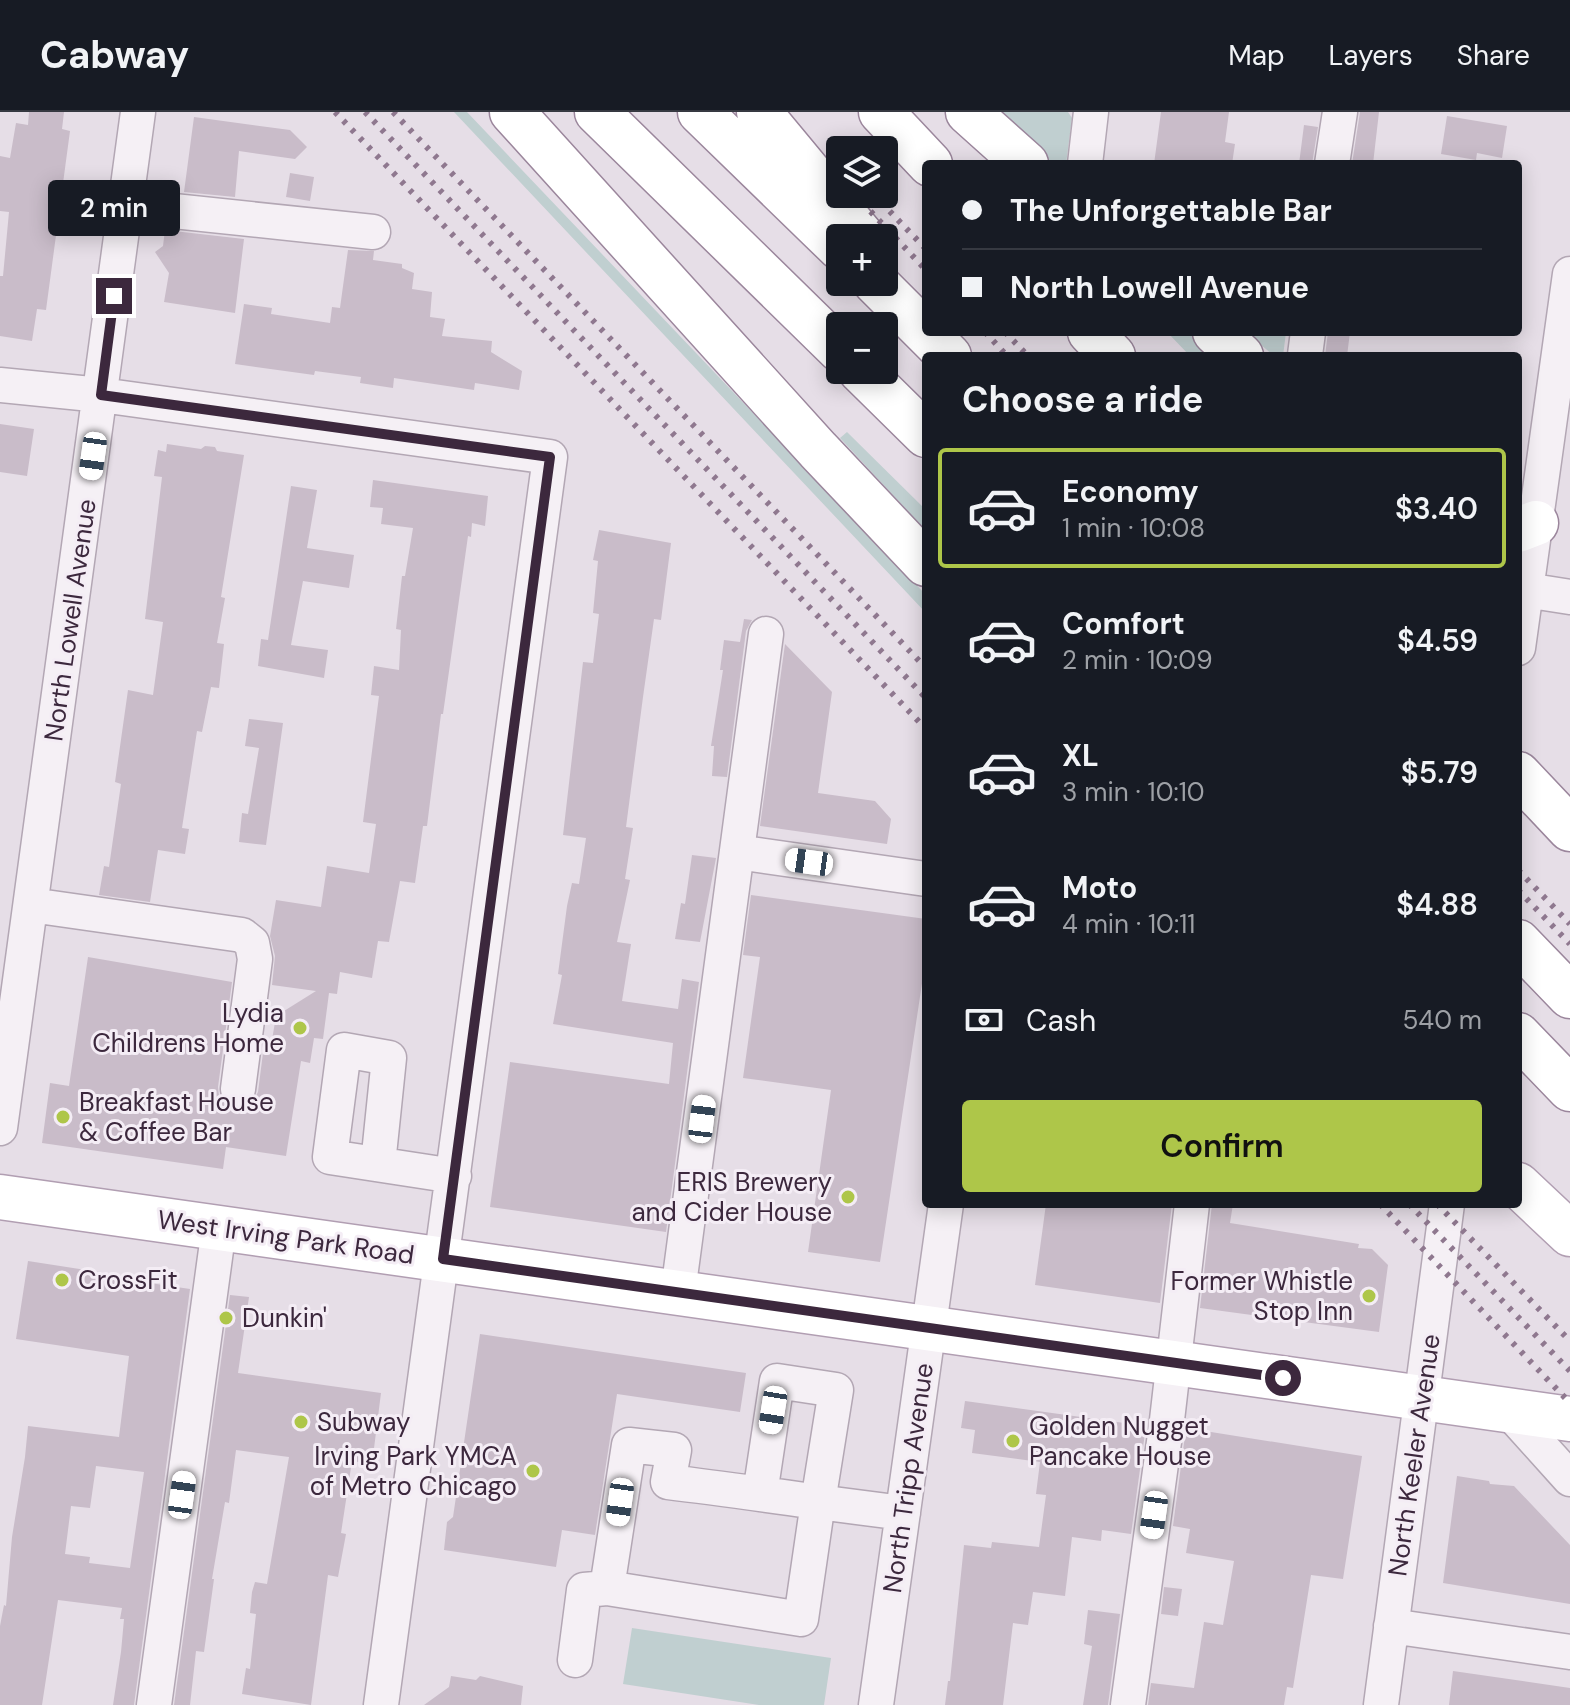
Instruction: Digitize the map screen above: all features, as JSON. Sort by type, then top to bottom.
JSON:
[{"type":"main road","points":[[512,112],[818,450],[922,560]]},
{"type":"main road","points":[[597,112],[826,336]]},
{"type":"main road","points":[[700,112],[826,234]]},
{"type":"main road","points":[[759,112],[851,224]]},
{"type":"main road","points":[[881,112],[926,160]]},
{"type":"main road","points":[[968,112],[1022,160]]},
{"type":"main road","points":[[889,296],[922,328]]},
{"type":"main road","points":[[898,296],[912,318]]},
{"type":"main road","points":[[930,336],[945,352]]},
{"type":"main road","points":[[1094,336],[1109,352]]},
{"type":"main road","points":[[1219,336],[1237,352]]},
{"type":"main road","points":[[874,384],[922,431]]},
{"type":"main road","points":[[1522,778],[1570,829]]},
{"type":"main road","points":[[1522,946],[1569,995]]},
{"type":"main road","points":[[1522,1039],[1563,1082]]},
{"type":"main road","points":[[1522,1189],[1570,1234]]},
{"type":"main road","name":"West Irving Park Road","points":[[0,1197],[1570,1419]]},
{"type":"street","name":"North Lowell Avenue","points":[[0,1128],[138,112]]},
{"type":"street","points":[[1085,160],[1091,112]]},
{"type":"street","points":[[1333,160],[1340,112]]},
{"type":"street","points":[[126,206],[373,232]]},
{"type":"street","points":[[1522,619],[1526,590],[1527,527],[1570,274]]},
{"type":"street","points":[[0,385],[101,395],[550,457],[381,1705]]},
{"type":"street","points":[[1526,590],[1570,597]]},
{"type":"street","points":[[678,1292],[766,634]]},
{"type":"street","points":[[737,852],[922,878]]},
{"type":"street","points":[[31,905],[242,935],[252,943],[255,959],[238,1089]]},
{"type":"street","points":[[378,1164],[454,1176]]},
{"type":"street","name":"North Tripp Avenue","points":[[876,1705],[945,1208]]},
{"type":"street","points":[[1128,1705],[1192,1208]]},
{"type":"street","name":"North Keeler Avenue","points":[[1381,1705],[1447,1208]]},
{"type":"street","points":[[154,1705],[219,1228]]},
{"type":"street","points":[[575,1660],[584,1590],[607,1588],[801,1619],[836,1390],[777,1381],[760,1494]]},
{"type":"street","points":[[1507,1409],[1570,1479]]},
{"type":"street","points":[[607,1588],[629,1445],[674,1450],[668,1482],[903,1513]]},
{"type":"street","points":[[1391,1626],[1570,1652]]},
{"type":"shaded area","points":[[454,112],[467,112],[922,591],[922,609]]},
{"type":"shaded area","points":[[990,112],[1068,112],[1072,118],[1067,160],[1045,160]]},
{"type":"shaded area","points":[[1171,336],[1202,336],[1218,352],[1186,352]]},
{"type":"shaded area","points":[[1251,336],[1286,336],[1284,352],[1269,352]]},
{"type":"shaded area","points":[[847,432],[922,506],[922,527],[840,438]]},
{"type":"shaded area","points":[[632,1628],[831,1658],[824,1705],[759,1705],[623,1684]]},
{"type":"building","points":[[29,112],[64,112],[62,129],[70,131],[46,310],[37,309],[32,341],[0,336],[0,276],[3,276],[9,212],[0,211],[0,156],[10,158],[16,123],[28,125]]},
{"type":"building","points":[[1161,112],[1229,112],[1225,142],[1235,144],[1233,160],[1155,160]]},
{"type":"building","points":[[1360,112],[1379,112],[1373,160],[1353,160]]},
{"type":"building","points":[[1447,116],[1507,126],[1502,158],[1477,153],[1476,160],[1441,154]]},
{"type":"building","points":[[194,117],[290,130],[307,147],[295,159],[239,151],[235,197],[184,192]]},
{"type":"building","points":[[1304,125],[1318,127],[1313,160],[1300,160]]},
{"type":"building","points":[[290,173],[314,177],[310,201],[286,197]]},
{"type":"building","points":[[165,230],[244,239],[235,313],[164,302],[169,273],[155,252],[163,246]]},
{"type":"building","points":[[348,250],[374,251],[373,260],[402,264],[402,268],[414,273],[412,289],[432,292],[430,317],[445,319],[442,336],[492,341],[491,352],[522,371],[519,390],[475,383],[474,390],[394,378],[393,388],[360,383],[361,377],[315,371],[314,375],[235,364],[244,304],[272,308],[271,314],[330,323],[332,307],[340,308]]},
{"type":"building","points":[[1328,336],[1350,336],[1348,352],[1326,352]]},
{"type":"building","points":[[0,424],[34,429],[27,476],[0,472]]},
{"type":"building","points":[[167,444],[201,449],[205,446],[215,447],[217,451],[244,455],[221,597],[225,598],[217,643],[224,644],[219,688],[211,687],[202,732],[197,731],[182,828],[189,829],[185,854],[158,850],[150,902],[99,895],[104,866],[109,867],[121,784],[115,782],[128,690],[153,695],[163,622],[145,619],[162,477],[154,476],[158,450],[166,452]]},
{"type":"building","points":[[373,480],[488,496],[485,526],[472,523],[471,537],[468,536],[427,826],[423,826],[415,883],[400,881],[389,942],[378,941],[372,978],[340,972],[337,994],[329,993],[323,1039],[314,1038],[310,1063],[301,1061],[286,1156],[226,1147],[223,1169],[42,1143],[50,1083],[69,1086],[88,957],[232,982],[218,1087],[219,1096],[225,1104],[235,1109],[245,1108],[258,1092],[264,1045],[271,1046],[276,1016],[316,991],[272,985],[275,956],[270,936],[276,900],[321,907],[327,866],[369,873],[376,824],[363,822],[379,696],[371,695],[374,666],[399,670],[401,630],[396,629],[402,576],[405,576],[413,528],[381,524],[383,508],[370,507]]},
{"type":"building","points":[[291,486],[317,490],[307,548],[354,555],[349,588],[303,581],[291,645],[328,650],[324,678],[258,666],[261,639],[268,640]]},
{"type":"building","points":[[599,530],[671,543],[661,620],[654,619],[643,697],[626,827],[633,828],[625,879],[630,880],[617,942],[631,944],[622,1001],[678,1009],[682,979],[699,982],[666,1232],[490,1207],[510,1062],[669,1084],[673,1043],[553,1024],[562,975],[558,974],[567,906],[572,883],[579,884],[586,838],[563,835],[583,662],[593,663],[599,614],[593,613],[598,561],[593,560]]},
{"type":"building","points":[[744,619],[752,620],[746,631],[727,777],[712,776],[714,746],[711,746],[723,670],[720,670],[724,640],[740,642]]},
{"type":"building","points":[[785,644],[832,692],[818,793],[875,801],[891,819],[887,844],[760,826]]},
{"type":"building","points":[[249,719],[283,723],[266,845],[239,842],[242,813],[248,814],[259,748],[245,746]]},
{"type":"building","points":[[692,855],[716,858],[700,942],[675,939],[681,903],[685,904]]},
{"type":"building","points":[[751,895],[922,918],[922,984],[880,1262],[808,1252],[831,1090],[743,1078],[760,957],[743,955]]},
{"type":"building","points":[[1045,1208],[1172,1208],[1160,1303],[1035,1285]]},
{"type":"building","points":[[1212,1208],[1232,1208],[1230,1223],[1359,1244],[1358,1248],[1372,1249],[1388,1265],[1379,1332],[1200,1308]]},
{"type":"building","points":[[28,1261],[190,1289],[134,1705],[113,1705],[121,1652],[122,1608],[58,1600],[42,1705],[0,1705],[0,1626],[6,1606],[12,1537],[28,1426],[119,1437],[129,1356],[16,1339]],"holes":[[[96,1466],[144,1472],[130,1568],[89,1563],[90,1557],[65,1554],[71,1506],[90,1508]]]},
{"type":"building","points":[[230,1295],[249,1297],[238,1373],[381,1393],[372,1464],[352,1461],[341,1533],[346,1534],[338,1577],[328,1575],[311,1705],[242,1694],[246,1668],[250,1669],[256,1614],[250,1613],[252,1592],[255,1582],[267,1584],[289,1457],[236,1450],[229,1503],[225,1502],[212,1579],[204,1652],[196,1651],[190,1705],[174,1705]]},
{"type":"building","name":"Irving Park YMCA of Metro Chicago","points":[[480,1334],[746,1373],[740,1412],[617,1394],[595,1535],[562,1530],[556,1567],[444,1550],[447,1522],[453,1517]]},
{"type":"building","points":[[965,1401],[1146,1426],[1131,1534],[1102,1530],[1101,1541],[1072,1537],[1065,1596],[1033,1592],[1028,1625],[1013,1623],[1003,1705],[945,1705],[964,1545],[991,1548],[992,1542],[1039,1547],[1046,1495],[1036,1494],[1040,1462],[972,1453],[975,1430],[961,1428]]},
{"type":"building","points":[[1186,1428],[1362,1456],[1343,1579],[1311,1575],[1293,1688],[1287,1687],[1284,1705],[1148,1705],[1151,1683],[1194,1688],[1204,1622],[1223,1625],[1234,1561],[1186,1553],[1190,1529],[1173,1526]]},
{"type":"building","points":[[1457,1476],[1514,1486],[1570,1545],[1570,1604],[1443,1583]]},
{"type":"building","points":[[1164,1587],[1182,1589],[1178,1616],[1161,1614]]},
{"type":"building","points":[[1088,1610],[1120,1614],[1108,1705],[1083,1705],[1092,1646],[1084,1644]]},
{"type":"building","points":[[1453,1671],[1570,1688],[1570,1705],[1449,1705]]},
{"type":"building","points":[[451,1676],[476,1680],[480,1676],[523,1686],[521,1705],[424,1705],[449,1687]]},
{"type":"railway","points":[[335,112],[922,725]]},
{"type":"railway","points":[[365,112],[922,694]]},
{"type":"railway","points":[[393,112],[922,664]]},
{"type":"railway","points":[[867,208],[922,266]]},
{"type":"railway","points":[[886,208],[922,245]]},
{"type":"railway","points":[[989,336],[1003,352]]},
{"type":"railway","points":[[1009,336],[1024,352]]},
{"type":"railway","points":[[1522,874],[1570,924]]},
{"type":"railway","points":[[1522,894],[1570,944]]},
{"type":"railway","points":[[1384,1208],[1570,1403]]},
{"type":"railway","points":[[1413,1208],[1570,1371]]},
{"type":"railway","points":[[1441,1208],[1570,1341]]},
{"type":"place","name":"Lydia Childrens Home","points":[[300,1028]]},
{"type":"place","name":"Breakfast House & Coffee Bar","points":[[63,1117]]},
{"type":"place","name":"ERIS Brewery and Cider House","points":[[848,1197]]},
{"type":"place","name":"CrossFit","points":[[62,1280]]},
{"type":"place","name":"Former Whistle Stop Inn","points":[[1369,1296]]},
{"type":"place","name":"Dunkin'","points":[[226,1318]]},
{"type":"place","name":"Subway","points":[[301,1422]]},
{"type":"place","name":"Golden Nugget Pancake House","points":[[1013,1441]]},
{"type":"place","name":"Irving Park YMCA of Metro Chicago","points":[[533,1471]]},
{"type":"route","points":[[114,296],[101,395],[550,457],[443,1259],[1283,1378]]}]
